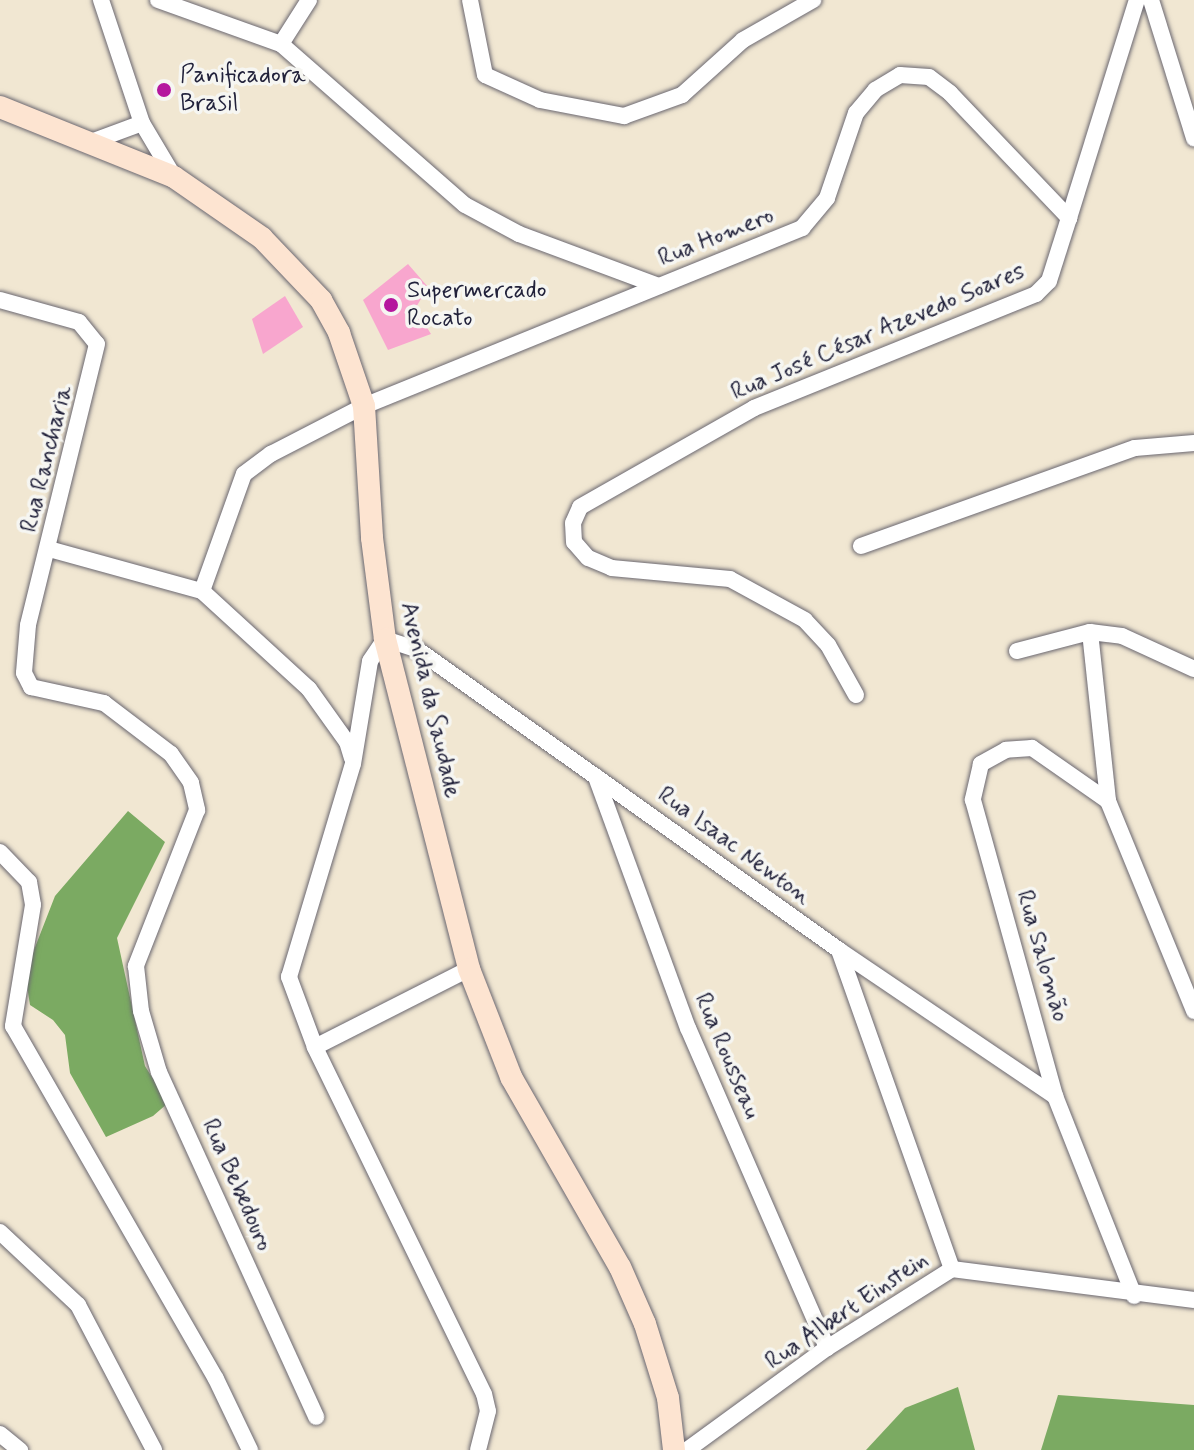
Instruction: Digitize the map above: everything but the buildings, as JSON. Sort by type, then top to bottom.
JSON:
[{"type":"main road","name":"Avenida da Saudade","points":[[0,107],[174,177],[262,238],[321,300],[339,333],[364,406],[372,538],[385,639],[469,969],[511,1077],[620,1267],[645,1324],[668,1398],[674,1450]]},
{"type":"street","points":[[101,0],[142,123],[174,177]]},
{"type":"street","points":[[158,0],[281,44],[465,205],[519,234],[659,286]]},
{"type":"street","points":[[281,44],[309,0]]},
{"type":"street","points":[[470,0],[485,75],[540,100],[624,116],[682,95],[743,40],[813,0]]},
{"type":"street","points":[[1069,218],[1137,0]]},
{"type":"street","points":[[1151,0],[1194,138]]},
{"type":"street","name":"Rua Homero","points":[[202,591],[229,504],[244,474],[271,454],[364,406],[802,228],[827,198],[856,113],[875,90],[900,75],[929,77],[950,93],[1069,218]]},
{"type":"street","points":[[91,142],[142,123]]},
{"type":"street","name":"Rua José César Azevedo Soares","points":[[856,695],[828,645],[805,620],[730,579],[600,563],[574,542],[573,523],[580,507],[754,408],[1036,294],[1049,281],[1069,218]]},
{"type":"street","name":"Rua Rancharia","points":[[0,300],[79,322],[97,344],[23,660],[31,687],[104,703],[171,754],[191,783],[197,810],[136,966]]},
{"type":"street","points":[[861,546],[1135,448],[1194,443]]},
{"type":"street","points":[[49,549],[202,591],[309,689],[347,742],[353,764]]},
{"type":"street","points":[[1090,632],[1108,801],[1194,1011]]},
{"type":"street","points":[[1017,651],[1090,632],[1122,636],[1194,669]]},
{"type":"street","points":[[385,639],[370,661],[353,764],[289,977],[315,1047],[484,1394],[488,1411],[478,1450]]},
{"type":"street","name":"Rua Isaac Newton","points":[[385,639],[418,650],[839,950],[1055,1096]]},
{"type":"street","name":"Rua Salomão","points":[[1108,801],[1032,748],[1006,750],[981,764],[973,800],[1055,1096],[1134,1296]]},
{"type":"street","name":"Rua Rousseau","points":[[596,777],[688,1028],[827,1348]]},
{"type":"street","points":[[5,856],[29,882],[33,905],[6,1029],[216,1379],[250,1450]]},
{"type":"street","points":[[839,950],[952,1269]]},
{"type":"street","name":"Rua Bebedouro","points":[[136,966],[141,1011],[159,1072],[316,1417]]},
{"type":"street","points":[[315,1047],[469,969]]},
{"type":"street","points":[[0,1232],[78,1305],[154,1450]]},
{"type":"street","name":"Rua Albert Einstein","points":[[687,1450],[827,1348],[952,1269],[1134,1296],[1194,1300]]},
{"type":"street","points":[[0,1434],[20,1450]]},
{"type":"green space","points":[[128,811],[165,842],[117,938],[145,1066],[168,1103],[153,1116],[106,1137],[70,1073],[65,1035],[53,1020],[30,1005],[25,973],[55,896]]},
{"type":"green space","points":[[958,1387],[975,1450],[866,1450],[905,1408]]},
{"type":"green space","points":[[1058,1395],[1194,1405],[1194,1450],[1041,1450]]},
{"type":"place","name":"Panificadora Brasil","points":[[164,90]]},
{"type":"place","name":"Supermercado Rocato","points":[[391,305]]}]
